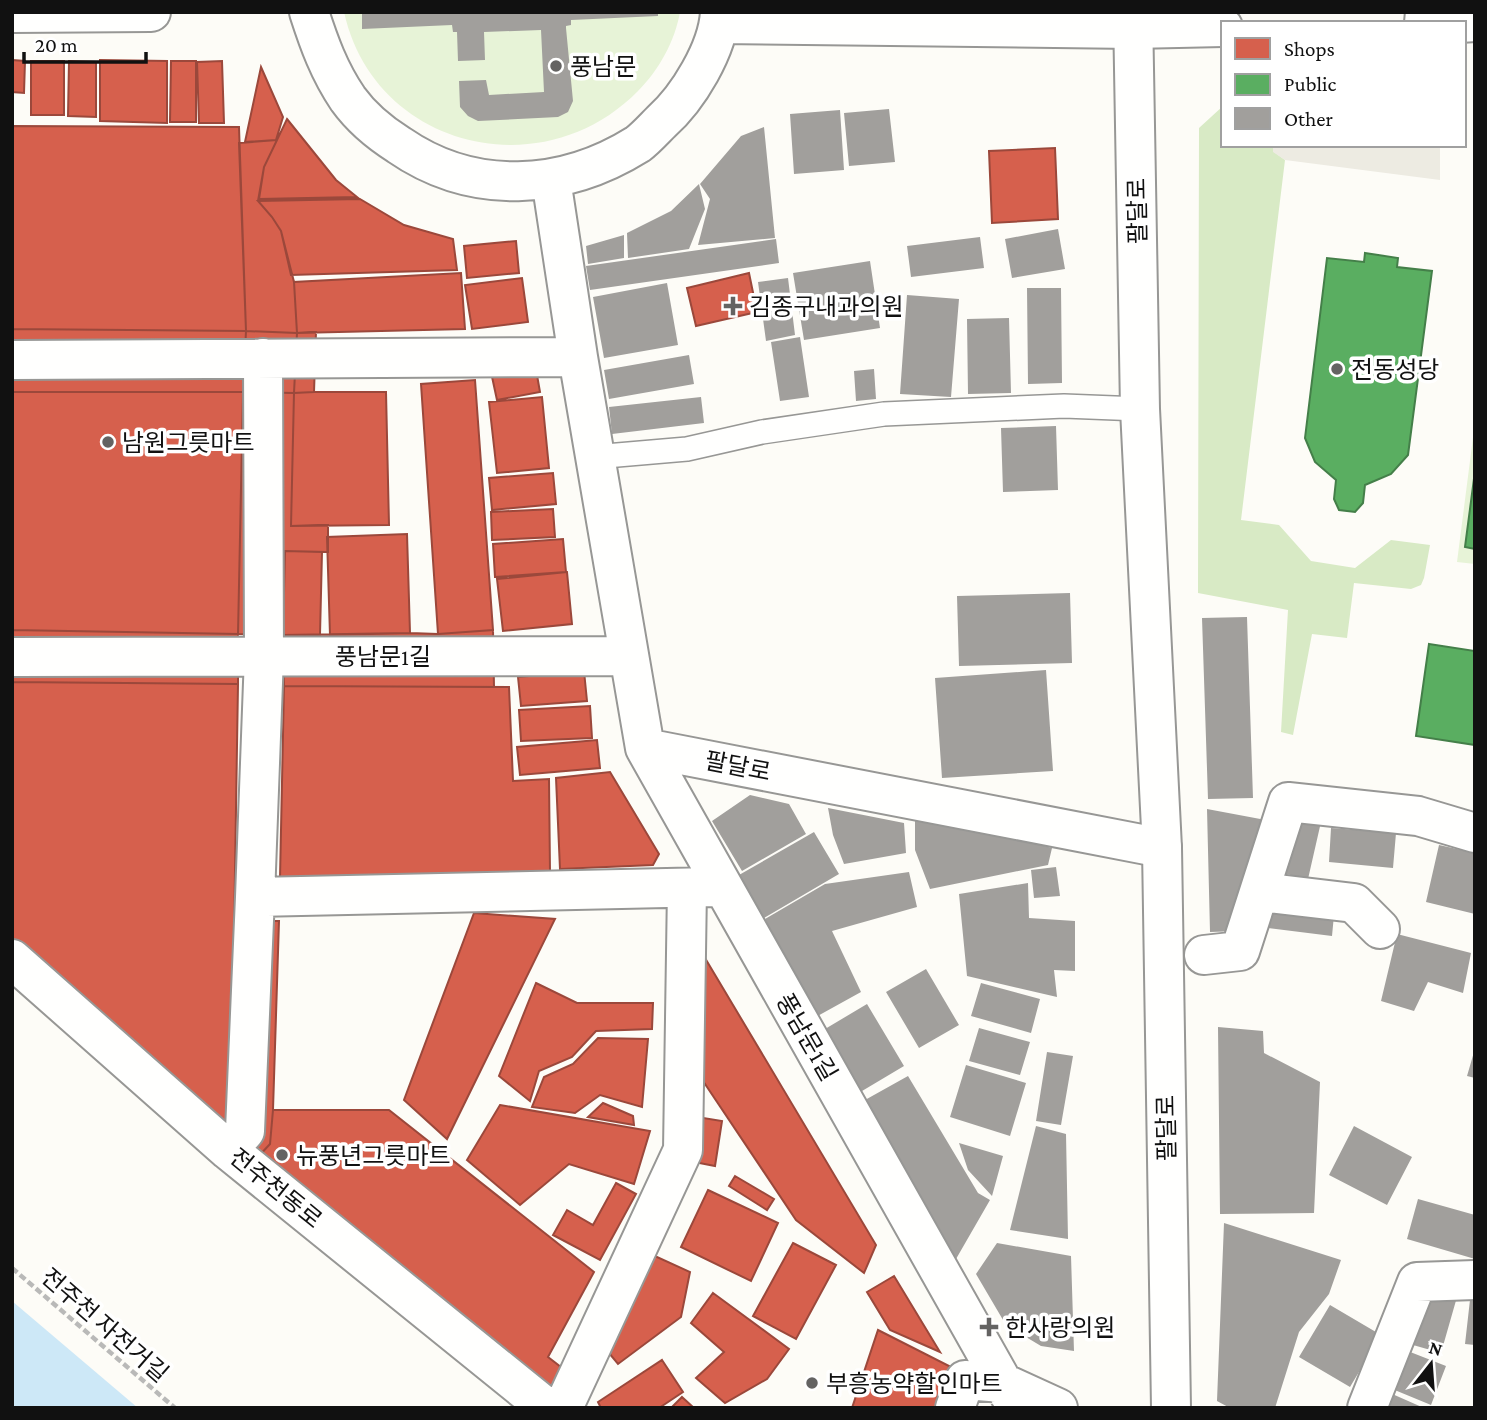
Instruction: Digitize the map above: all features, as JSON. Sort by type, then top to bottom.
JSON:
[{"type":"street","points":[[12,13],[151,12]]},
{"type":"street","points":[[309,12],[326,61],[349,100],[381,133],[419,159],[461,175],[506,182],[551,179],[598,166],[640,142],[676,109],[702,68],[720,18],[1133,21],[1221,27]]},
{"type":"street","name":"팔달로","points":[[1133,21],[1140,409],[1162,848],[1171,1408]]},
{"type":"street","name":"풍남문1길","points":[[551,179],[594,457],[645,748],[704,887],[1010,1395]]},
{"type":"street","points":[[229,1150],[245,1131],[264,656],[263,358]]},
{"type":"street","points":[[12,360],[578,358]]},
{"type":"street","name":"풍남문1길","points":[[12,657],[628,656]]},
{"type":"street","name":"팔달로","points":[[645,748],[1162,848]]},
{"type":"street","points":[[1204,955],[1240,951],[1288,802],[1418,816],[1475,833]]},
{"type":"street","points":[[255,897],[704,887],[683,1150],[563,1408]]},
{"type":"street","points":[[1260,891],[1354,903],[1380,929]]},
{"type":"street","name":"전주천동로","points":[[12,959],[229,1150],[547,1408]]},
{"type":"street","points":[[1367,1408],[1417,1282],[1475,1280]]},
{"type":"street","points":[[955,1408],[965,1380],[1058,1408]]},
{"type":"lane","points":[[594,457],[687,449],[762,432],[884,414],[1064,405],[1140,409]]},
{"type":"path","name":"전주천 자전거길","points":[[12,1268],[175,1408]]},
{"type":"green space","points":[[344,12],[680,12],[665,54],[638,91],[599,121],[556,139],[511,145],[466,139],[425,123],[389,96],[361,58]]},
{"type":"green space","points":[[1221,108],[1221,147],[1273,147],[1274,152],[1285,160],[1241,520],[1279,525],[1311,561],[1355,568],[1391,540],[1430,545],[1421,585],[1411,589],[1354,583],[1347,638],[1312,634],[1293,735],[1281,732],[1288,610],[1198,593],[1199,128]]},
{"type":"green space","points":[[1475,422],[1475,564],[1457,562]]},
{"type":"shaded area","points":[[1273,147],[1440,147],[1440,180],[1285,160],[1273,152]]},
{"type":"water","points":[[12,1301],[138,1408],[12,1408]]},
{"type":"building: Shops","points":[[12,60],[25,61],[24,93],[12,92]]},
{"type":"building: Shops","points":[[100,60],[167,61],[167,123],[100,121]]},
{"type":"building: Shops","points":[[31,61],[64,61],[64,115],[31,115]]},
{"type":"building: Shops","points":[[69,61],[96,62],[96,117],[68,116]]},
{"type":"building: Shops","points":[[171,61],[196,61],[196,122],[170,122]]},
{"type":"building: Shops","points":[[222,61],[224,123],[199,123],[197,62]]},
{"type":"building: Shops","points":[[261,67],[283,117],[276,140],[245,142]]},
{"type":"building: Shops","points":[[287,119],[336,180],[357,197],[259,199],[264,167]]},
{"type":"building: Shops","points":[[12,126],[239,127],[246,331],[12,329]]},
{"type":"building: Shops","points":[[277,140],[264,167],[258,201],[281,231],[294,282],[297,333],[246,331],[239,143]]},
{"type":"building: Shops","points":[[1055,148],[1058,219],[992,223],[989,151]]},
{"type":"building: Shops","points":[[360,199],[404,225],[453,239],[457,270],[291,275],[281,231],[258,201]]},
{"type":"building: Shops","points":[[516,241],[519,273],[467,278],[464,246]]},
{"type":"building: Shops","points":[[461,273],[465,329],[297,333],[294,282]]},
{"type":"building: Shops","points":[[749,273],[757,312],[696,326],[687,288]]},
{"type":"building: Shops","points":[[522,278],[528,322],[472,329],[465,285]]},
{"type":"building: Shops","points":[[12,329],[246,331],[243,392],[12,392]]},
{"type":"building: Shops","points":[[246,331],[297,333],[294,393],[243,392]]},
{"type":"building: Shops","points":[[316,332],[314,392],[294,393],[297,333]]},
{"type":"building: Shops","points":[[535,364],[540,392],[497,400],[491,372]]},
{"type":"building: Shops","points":[[475,380],[493,630],[438,634],[421,384]]},
{"type":"building: Shops","points":[[12,392],[243,392],[238,634],[12,630]]},
{"type":"building: Shops","points":[[243,392],[294,393],[291,526],[328,525],[328,552],[285,551],[283,635],[238,634]]},
{"type":"building: Shops","points":[[386,392],[389,525],[291,526],[294,393]]},
{"type":"building: Shops","points":[[542,397],[549,468],[497,473],[489,402]]},
{"type":"building: Shops","points":[[553,473],[556,504],[492,510],[489,478]]},
{"type":"building: Shops","points":[[553,509],[555,537],[492,540],[491,512]]},
{"type":"building: Shops","points":[[407,534],[410,633],[330,635],[327,537]]},
{"type":"building: Shops","points":[[563,539],[566,572],[495,577],[493,544]]},
{"type":"building: Shops","points":[[285,551],[322,552],[320,635],[283,635]]},
{"type":"building: Shops","points":[[567,572],[572,624],[503,631],[497,579]]},
{"type":"building: Shops","points":[[12,630],[238,634],[238,684],[12,682]]},
{"type":"building: Shops","points":[[493,630],[494,687],[284,686],[283,635],[438,634]]},
{"type":"building: Shops","points":[[584,671],[587,701],[521,706],[518,677]]},
{"type":"building: Shops","points":[[12,682],[238,684],[231,1121],[223,1129],[12,948]]},
{"type":"building: Shops","points":[[284,686],[509,687],[513,781],[549,779],[550,872],[280,878]]},
{"type":"building: Shops","points":[[590,706],[592,738],[521,741],[519,710]]},
{"type":"building: Shops","points":[[597,740],[600,768],[520,775],[517,747]]},
{"type":"building: Shops","points":[[610,772],[659,854],[653,865],[560,869],[556,778]]},
{"type":"building: Shops","points":[[474,913],[555,919],[447,1139],[404,1100]]},
{"type":"building: Shops","points":[[234,921],[279,921],[270,1144],[257,1158],[231,1121]]},
{"type":"building: Shops","points":[[705,958],[876,1245],[864,1273],[796,1220],[697,1072]]},
{"type":"building: Shops","points":[[536,983],[577,1003],[653,1003],[652,1029],[596,1031],[572,1057],[539,1071],[530,1101],[499,1076]]},
{"type":"building: Shops","points":[[598,1038],[648,1039],[642,1107],[600,1095],[575,1113],[532,1107],[544,1077],[573,1064]]},
{"type":"building: Shops","points":[[603,1103],[633,1116],[634,1125],[588,1117]]},
{"type":"building: Shops","points":[[500,1105],[650,1131],[634,1184],[569,1164],[520,1205],[467,1160]]},
{"type":"building: Shops","points":[[273,1110],[389,1110],[594,1272],[548,1357],[566,1371],[551,1391],[257,1158],[270,1144]]},
{"type":"building: Shops","points":[[697,1117],[722,1121],[715,1166],[689,1161]]},
{"type":"building: Shops","points":[[735,1176],[774,1199],[767,1210],[729,1186]]},
{"type":"building: Shops","points":[[616,1183],[636,1194],[600,1260],[553,1235],[567,1210],[593,1225]]},
{"type":"building: Shops","points":[[708,1190],[778,1223],[751,1281],[681,1247]]},
{"type":"building: Shops","points":[[793,1243],[836,1265],[796,1339],[753,1316]]},
{"type":"building: Shops","points":[[646,1252],[690,1272],[681,1317],[618,1364],[604,1347]]},
{"type":"building: Shops","points":[[894,1276],[940,1352],[890,1330],[867,1292]]},
{"type":"building: Shops","points":[[713,1293],[789,1349],[767,1379],[725,1403],[696,1378],[724,1352],[691,1323]]},
{"type":"building: Shops","points":[[878,1330],[955,1369],[943,1408],[852,1408]]},
{"type":"building: Shops","points":[[662,1360],[683,1392],[659,1408],[601,1408],[598,1402]]},
{"type":"building: Shops","points":[[682,1397],[694,1408],[671,1408]]},
{"type":"building: Public","name":"전동성당","points":[[1365,253],[1398,258],[1397,267],[1432,271],[1408,455],[1391,474],[1365,485],[1363,503],[1355,512],[1339,510],[1334,499],[1336,480],[1315,462],[1305,438],[1327,258],[1364,262]]},
{"type":"building: Public","points":[[1475,471],[1475,549],[1465,547]]},
{"type":"building: Public","points":[[1429,644],[1475,651],[1475,745],[1416,736]]},
{"type":"building: Other","name":"풍남문","points":[[362,12],[658,12],[658,16],[571,20],[571,25],[566,26],[573,101],[568,112],[558,117],[478,121],[468,116],[460,107],[459,81],[486,80],[489,95],[544,92],[541,30],[484,32],[485,60],[458,61],[457,32],[453,32],[452,25],[362,29]]},
{"type":"building: Other","points":[[889,109],[895,162],[849,166],[844,113]]},
{"type":"building: Other","points":[[840,110],[844,170],[794,174],[790,114]]},
{"type":"building: Other","points":[[764,127],[775,238],[698,245],[710,199],[700,184],[741,136]]},
{"type":"building: Other","points":[[699,184],[705,209],[689,249],[628,258],[627,233],[671,211]]},
{"type":"building: Other","points":[[1058,229],[1065,269],[1012,278],[1005,239]]},
{"type":"building: Other","points":[[624,235],[624,258],[588,264],[586,246]]},
{"type":"building: Other","points":[[980,237],[984,268],[911,277],[907,246]]},
{"type":"building: Other","points":[[776,239],[779,263],[590,290],[586,266]]},
{"type":"building: Other","points":[[870,261],[880,328],[804,340],[793,273]]},
{"type":"building: Other","points":[[788,278],[795,335],[766,341],[758,282]]},
{"type":"building: Other","points":[[667,283],[678,345],[604,358],[593,297]]},
{"type":"building: Other","points":[[1027,288],[1061,288],[1062,383],[1028,384]]},
{"type":"building: Other","points":[[907,295],[959,299],[951,397],[900,394]]},
{"type":"building: Other","points":[[1009,318],[1011,393],[968,394],[967,319]]},
{"type":"building: Other","points":[[800,337],[809,397],[780,401],[771,342]]},
{"type":"building: Other","points":[[689,355],[694,384],[609,399],[604,370]]},
{"type":"building: Other","points":[[874,369],[876,399],[856,401],[854,371]]},
{"type":"building: Other","points":[[701,397],[704,423],[612,434],[609,407]]},
{"type":"building: Other","points":[[1056,426],[1058,490],[1003,492],[1001,428]]},
{"type":"building: Other","points":[[1070,593],[1072,663],[959,666],[957,596]]},
{"type":"building: Other","points":[[1247,617],[1253,798],[1208,799],[1202,618]]},
{"type":"building: Other","points":[[1046,670],[1053,771],[942,778],[935,678]]},
{"type":"building: Other","points":[[750,795],[789,804],[806,834],[742,871],[712,821]]},
{"type":"building: Other","points":[[828,808],[904,823],[906,853],[844,864],[833,835]]},
{"type":"building: Other","points":[[1207,809],[1271,821],[1240,931],[1210,932]]},
{"type":"building: Other","points":[[933,817],[1052,848],[1048,865],[930,889],[915,850],[915,820]]},
{"type":"building: Other","points":[[1295,817],[1321,822],[1308,879],[1282,873]]},
{"type":"building: Other","points":[[1331,828],[1396,833],[1393,868],[1329,862]]},
{"type":"building: Other","points":[[814,832],[839,874],[764,918],[739,875]]},
{"type":"building: Other","points":[[1439,845],[1475,853],[1475,914],[1426,902]]},
{"type":"building: Other","points":[[1056,867],[1060,896],[1034,898],[1031,870]]},
{"type":"building: Other","points":[[909,872],[917,907],[832,931],[861,992],[814,1018],[765,919],[825,884]]},
{"type":"building: Other","points":[[1028,883],[1029,918],[1075,921],[1075,971],[1054,970],[1057,997],[967,976],[959,894]]},
{"type":"building: Other","points":[[1264,906],[1334,915],[1332,936],[1261,927]]},
{"type":"building: Other","points":[[1397,934],[1471,953],[1463,993],[1428,982],[1414,1011],[1381,1001]]},
{"type":"building: Other","points":[[926,969],[959,1025],[919,1048],[886,992]]},
{"type":"building: Other","points":[[981,983],[1040,999],[1031,1033],[971,1016]]},
{"type":"building: Other","points":[[867,1004],[904,1066],[857,1094],[820,1032]]},
{"type":"building: Other","points":[[1218,1027],[1263,1031],[1264,1053],[1320,1082],[1314,1213],[1220,1214]]},
{"type":"building: Other","points":[[979,1028],[1030,1042],[1020,1075],[969,1061]]},
{"type":"building: Other","points":[[1047,1052],[1073,1056],[1061,1125],[1036,1121]]},
{"type":"building: Other","points":[[1475,1052],[1475,1078],[1467,1076]]},
{"type":"building: Other","points":[[966,1065],[1026,1083],[1010,1136],[950,1117]]},
{"type":"building: Other","points":[[908,1076],[978,1193],[990,1200],[956,1259],[865,1100]]},
{"type":"building: Other","points":[[1036,1126],[1066,1134],[1068,1239],[1010,1230]]},
{"type":"building: Other","points":[[1354,1126],[1412,1157],[1387,1205],[1329,1175]]},
{"type":"building: Other","points":[[959,1143],[1003,1156],[992,1196],[968,1170]]},
{"type":"building: Other","points":[[1418,1199],[1475,1215],[1475,1259],[1407,1239]]},
{"type":"building: Other","points":[[1224,1223],[1341,1260],[1329,1294],[1299,1332],[1275,1408],[1230,1408],[1217,1401]]},
{"type":"building: Other","points":[[997,1243],[1071,1256],[1074,1351],[1041,1346],[1006,1325],[976,1274]]},
{"type":"building: Other","points":[[1422,1288],[1457,1297],[1441,1353],[1406,1343]]},
{"type":"building: Other","points":[[1471,1291],[1475,1291],[1475,1345],[1465,1344]]},
{"type":"building: Other","points":[[1330,1305],[1381,1335],[1350,1387],[1299,1357]]},
{"type":"building: Other","points":[[1400,1348],[1446,1366],[1431,1405],[1385,1386]]},
{"type":"building: Other","points":[[1390,1393],[1424,1408],[1384,1408]]},
{"type":"place","name":"풍남문","points":[[556,66]]},
{"type":"place","name":"김종구내과의원","points":[[733,306]]},
{"type":"place","name":"전동성당","points":[[1337,369]]},
{"type":"place","name":"남원그릇마트","points":[[108,442]]},
{"type":"place","name":"뉴풍년그릇마트","points":[[282,1155]]},
{"type":"place","name":"한사랑의원","points":[[989,1327]]},
{"type":"place","name":"부흥농약할인마트","points":[[812,1383]]}]
